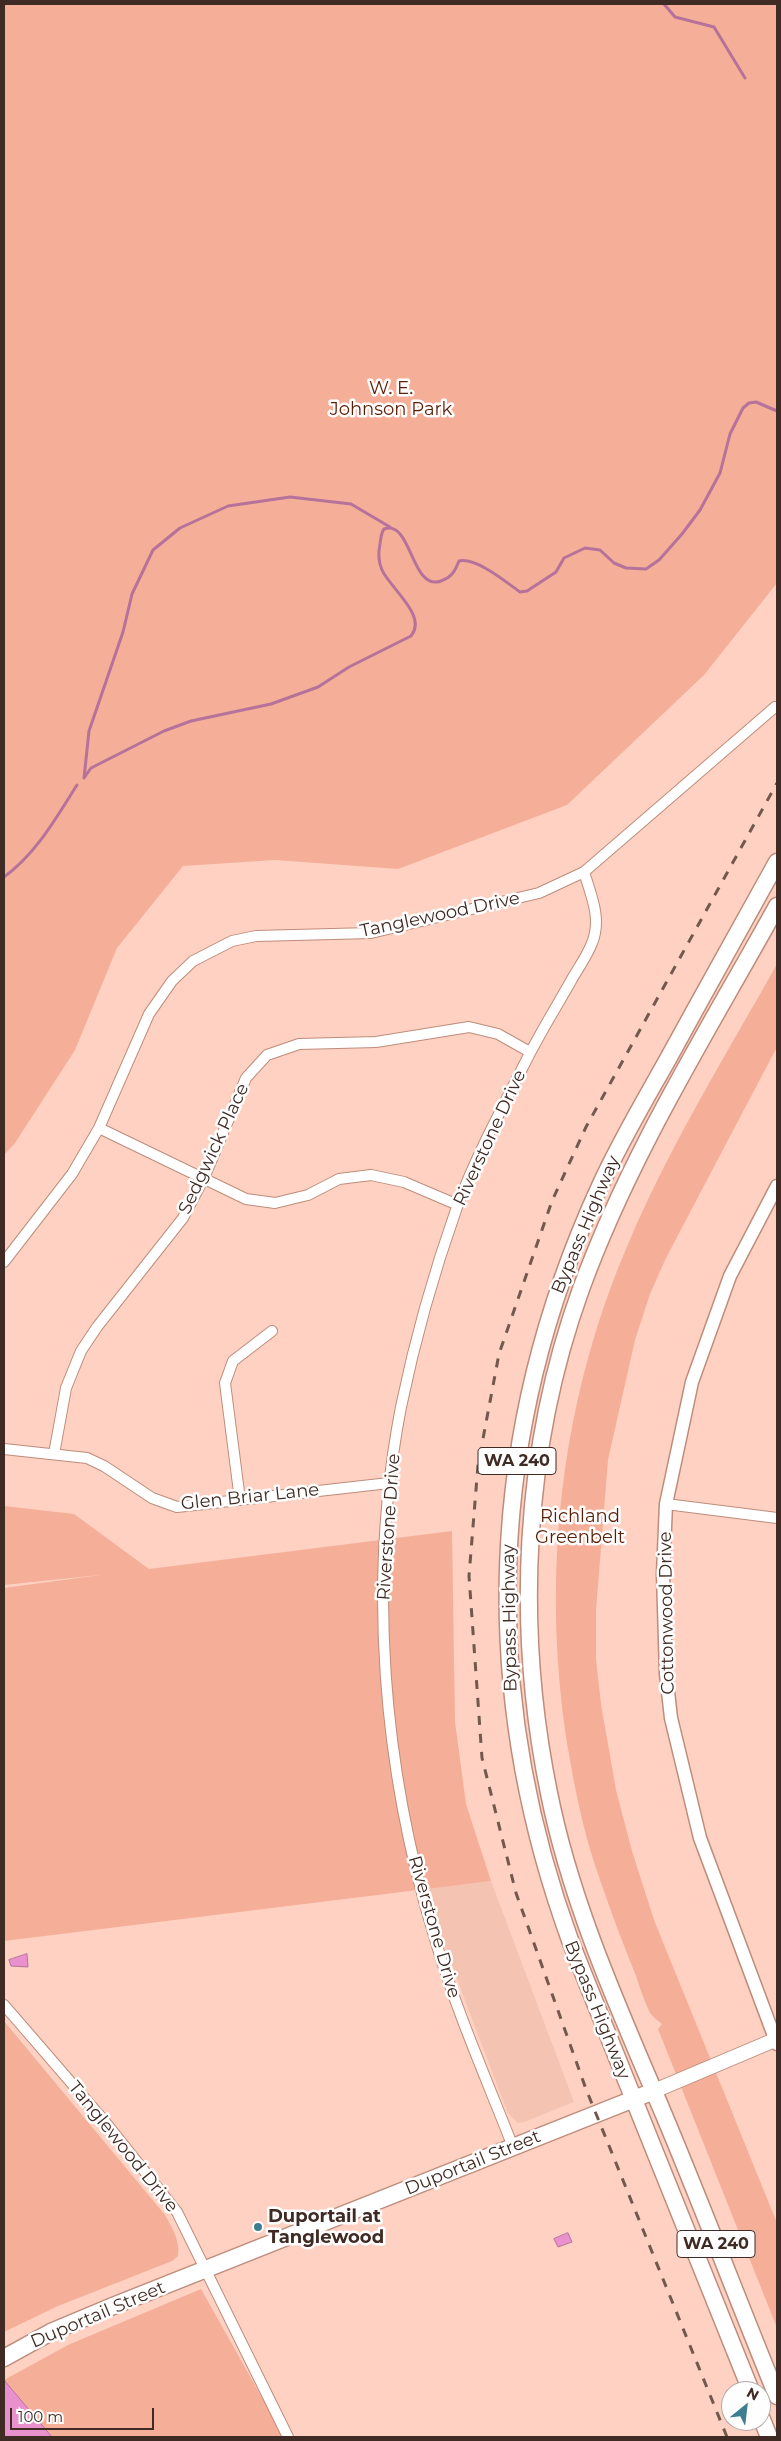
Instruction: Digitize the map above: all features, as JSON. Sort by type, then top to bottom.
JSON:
[{"type":"main road","name":"Bypass Highway","points":[[746,2381],[549,1886],[533,1824],[518,1752],[511,1689],[506,1585],[510,1520],[528,1396],[539,1350],[575,1243],[600,1184],[627,1133],[777,862]]},
{"type":"main road","name":"Bypass Highway","points":[[777,906],[629,1174],[579,1293],[559,1363],[534,1490],[531,1533],[530,1641],[533,1693],[549,1795],[563,1852],[586,1921],[777,2396]]},
{"type":"main road","name":"Duportail Street","points":[[4,2358],[51,2332],[777,2041]]},
{"type":"street","name":"Tanglewood Drive","points":[[4,1262],[72,1174],[99,1128],[149,1014],[159,997],[193,962],[232,941],[256,936],[370,933],[540,893],[584,872],[775,707]]},
{"type":"street","name":"Riverstone Drive","points":[[513,2147],[444,1967],[420,1885],[404,1817],[388,1696],[383,1596],[389,1482],[401,1407],[424,1307],[458,1205],[488,1136],[530,1052],[593,942],[597,913],[584,872]]},
{"type":"street","name":"Sedgwick Place","points":[[54,1454],[66,1388],[81,1351],[97,1327],[183,1218],[204,1178],[246,1078],[266,1056],[299,1044],[376,1042],[469,1028],[498,1034],[530,1052]]},
{"type":"street","points":[[99,1128],[246,1199],[275,1203],[308,1195],[339,1179],[371,1175],[404,1182],[458,1205]]},
{"type":"street","name":"Cottonwood Drive","points":[[777,1186],[730,1276],[692,1382],[666,1504],[663,1574],[666,1674],[671,1718],[700,1838],[777,2041]]},
{"type":"street","points":[[240,1500],[225,1383],[233,1361],[272,1330]]},
{"type":"street","name":"Glen Briar Lane","points":[[4,1449],[87,1458],[104,1466],[152,1498],[177,1507],[389,1482]]},
{"type":"street","points":[[666,1504],[777,1518]]},
{"type":"street","name":"Tanglewood Drive","points":[[4,2005],[106,2123],[181,2217],[288,2437]]},
{"type":"shaded area","points":[[491,1881],[574,2102],[518,2123],[508,2113],[467,2006],[440,1931],[429,1888]]},
{"type":"shaded area","points":[[27,1954],[28,1967],[11,1966],[9,1960]]},
{"type":"shaded area","points":[[568,2233],[572,2242],[558,2247],[554,2239]]},
{"type":"shaded area","points":[[4,2380],[52,2437],[4,2437]]},
{"type":"green space","name":"W. E. Johnson Park","points":[[4,4],[777,4],[777,583],[704,675],[567,805],[398,869],[275,860],[183,866],[117,948],[75,1050],[15,1143],[4,1155]]},
{"type":"green space","name":"Richland Greenbelt","points":[[777,964],[777,1047],[666,1258],[650,1294],[635,1340],[608,1460],[596,1610],[596,1659],[601,1704],[616,1790],[632,1851],[654,1920],[777,2223],[777,2328],[658,2029],[662,2024],[650,2013],[646,2004],[590,1850],[570,1760],[561,1695],[557,1630],[557,1565],[561,1500],[570,1436],[584,1372],[603,1310],[642,1212],[678,1140]]},
{"type":"green space","points":[[4,1506],[74,1514],[149,1569],[452,1531],[455,1722],[466,1804],[491,1881],[4,1941],[4,1588],[100,1575],[4,1585]]},
{"type":"green space","points":[[4,2021],[165,2215],[175,2235],[178,2245],[178,2256],[172,2261],[58,2306],[4,2332]]},
{"type":"green space","points":[[201,2289],[284,2437],[52,2437],[4,2380],[68,2345]]},
{"type":"waterway","points":[[664,4],[675,17],[714,27],[745,78]]},
{"type":"waterway","points":[[84,778],[91,768],[164,731],[191,721],[271,704],[318,687],[349,667],[411,636],[415,628],[415,620],[406,602],[386,577],[380,563],[379,551],[384,529],[393,529],[400,534],[417,567],[423,576],[431,582],[448,578],[459,561],[466,561],[491,571],[520,592],[527,591],[556,572],[564,558],[585,548],[600,550],[614,563],[626,568],[646,569],[659,560],[700,510],[720,473],[730,434],[743,408],[749,403],[756,402],[777,411]]},
{"type":"waterway","points":[[84,778],[89,731],[123,632],[132,594],[153,550],[180,528],[228,506],[290,497],[351,504],[390,527]]},
{"type":"waterway","points":[[4,877],[26,858],[36,846],[77,785]]},
{"type":"railway","points":[[727,2437],[586,2089],[516,1893],[482,1758],[469,1576],[478,1465],[499,1354],[552,1201],[586,1127],[777,783]]},
{"type":"place","name":"Duportail at Tanglewood","points":[[258,2227]]}]
